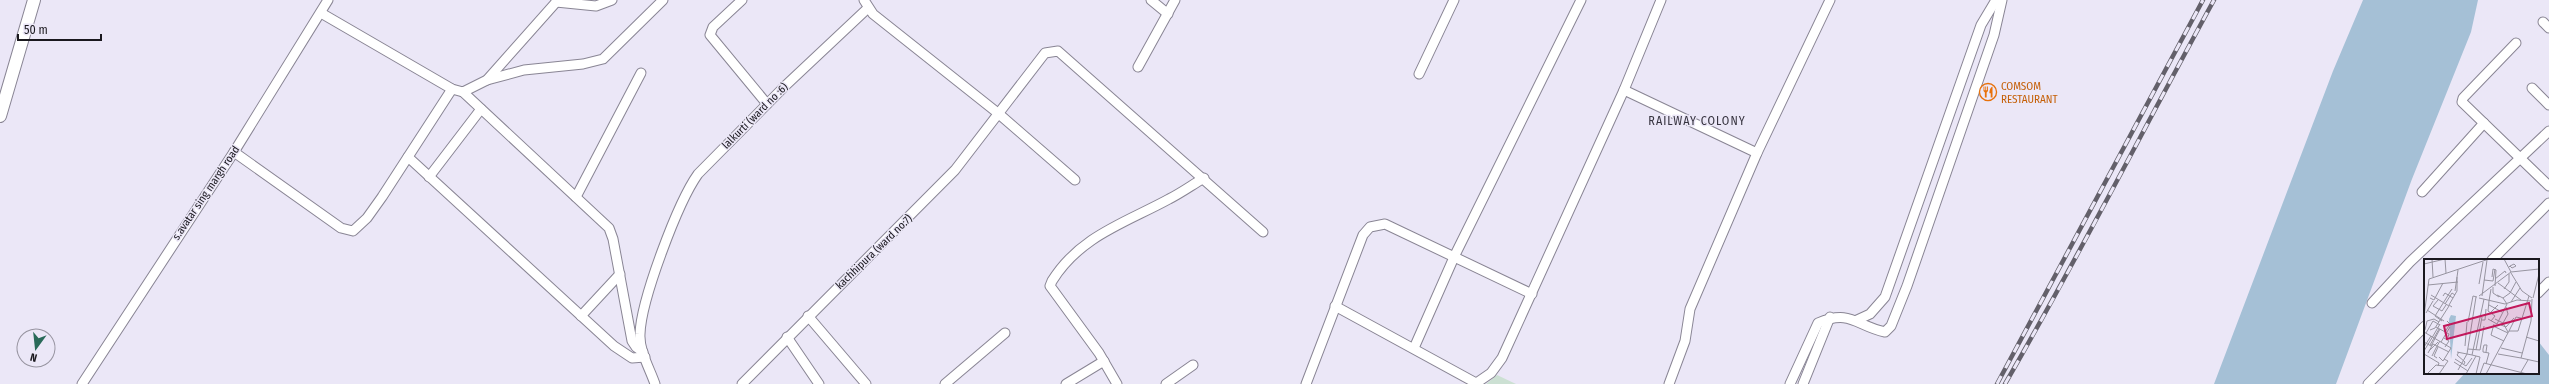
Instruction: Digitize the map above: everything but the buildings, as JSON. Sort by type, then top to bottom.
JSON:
[{"type":"street","points":[[0,116],[34,0]]},
{"type":"street","name":"s.avatar sing margh road","points":[[82,384],[234,152],[328,0]]},
{"type":"street","points":[[487,80],[557,1],[596,6],[612,0]]},
{"type":"street","points":[[463,92],[469,91],[487,80],[524,70],[583,64],[603,59],[663,0]]},
{"type":"street","points":[[742,0],[712,27],[710,35],[767,104]]},
{"type":"street","points":[[1151,0],[1168,14]]},
{"type":"street","points":[[1138,67],[1175,0]]},
{"type":"street","points":[[1419,74],[1454,0]]},
{"type":"street","points":[[1414,348],[1455,256],[1581,0]]},
{"type":"street","points":[[1335,306],[1476,383],[1491,373],[1502,358],[1532,294],[1624,90],[1661,0]]},
{"type":"street","points":[[1668,384],[1685,341],[1690,309],[1757,153],[1830,0]]},
{"type":"street","points":[[1857,320],[1870,314],[1886,297],[1981,25],[1996,0]]},
{"type":"street","points":[[1790,384],[1818,323],[1830,317],[1857,320],[1885,332],[1891,326],[1994,35],[2002,0]]},
{"type":"street","points":[[866,4],[873,14],[999,114],[1075,180]]},
{"type":"street","name":"lalkurti (ward no :6)","points":[[644,354],[640,341],[642,325],[666,242],[690,186],[698,174],[866,4]]},
{"type":"street","points":[[321,13],[452,88],[463,92],[609,228],[613,239],[632,341],[644,354],[655,384]]},
{"type":"street","points":[[2516,43],[2463,100],[2463,104],[2521,157],[2549,186]]},
{"type":"street","name":"kachhipura (ward no:7)","points":[[742,384],[808,316],[924,205],[956,170],[1045,53],[1058,51],[1204,178],[1263,232]]},
{"type":"street","points":[[576,197],[641,73]]},
{"type":"street","points":[[234,152],[341,228],[348,231],[358,227],[367,218],[452,88]]},
{"type":"street","points":[[2532,88],[2549,106]]},
{"type":"street","points":[[1624,90],[1757,153]]},
{"type":"street","points":[[429,177],[481,109]]},
{"type":"street","points":[[2422,192],[2484,122]]},
{"type":"street","points":[[2372,303],[2410,262],[2549,131]]},
{"type":"street","points":[[408,157],[581,316],[626,355],[634,359],[644,354]]},
{"type":"street","points":[[1117,384],[1104,361],[1050,286],[1052,281],[1074,254],[1111,227],[1171,199],[1204,178]]},
{"type":"street","points":[[1922,195],[1937,199]]},
{"type":"street","points":[[2493,259],[2549,203]]},
{"type":"street","points":[[1306,384],[1363,235],[1377,224],[1386,224],[1532,294]]},
{"type":"street","points":[[581,316],[620,274]]},
{"type":"street","points":[[2539,292],[2549,282]]},
{"type":"street","points":[[808,316],[866,384]]},
{"type":"street","points":[[1803,384],[1830,317]]},
{"type":"street","points":[[2368,384],[2424,327]]},
{"type":"street","points":[[945,384],[1005,332]]},
{"type":"street","points":[[787,337],[819,384]]},
{"type":"street","points":[[1066,384],[1104,361]]},
{"type":"street","points":[[1166,384],[1193,364]]},
{"type":"green space","points":[[1497,375],[1516,384],[1486,384]]},
{"type":"water","points":[[2363,0],[2478,0],[2471,32],[2412,179],[2336,384],[2214,384],[2333,71]]},
{"type":"water","points":[[2539,342],[2549,355],[2549,384],[2455,384],[2464,374],[2539,374]]},
{"type":"railway","points":[[1997,384],[2203,0]]},
{"type":"railway","points":[[2005,384],[2085,241],[2214,0]]},
{"type":"place","name":"COMSOM RESTAURANT","points":[[1988,92]]},
{"type":"district","name":"RAILWAY COLONY","points":[[1697,121]]}]
